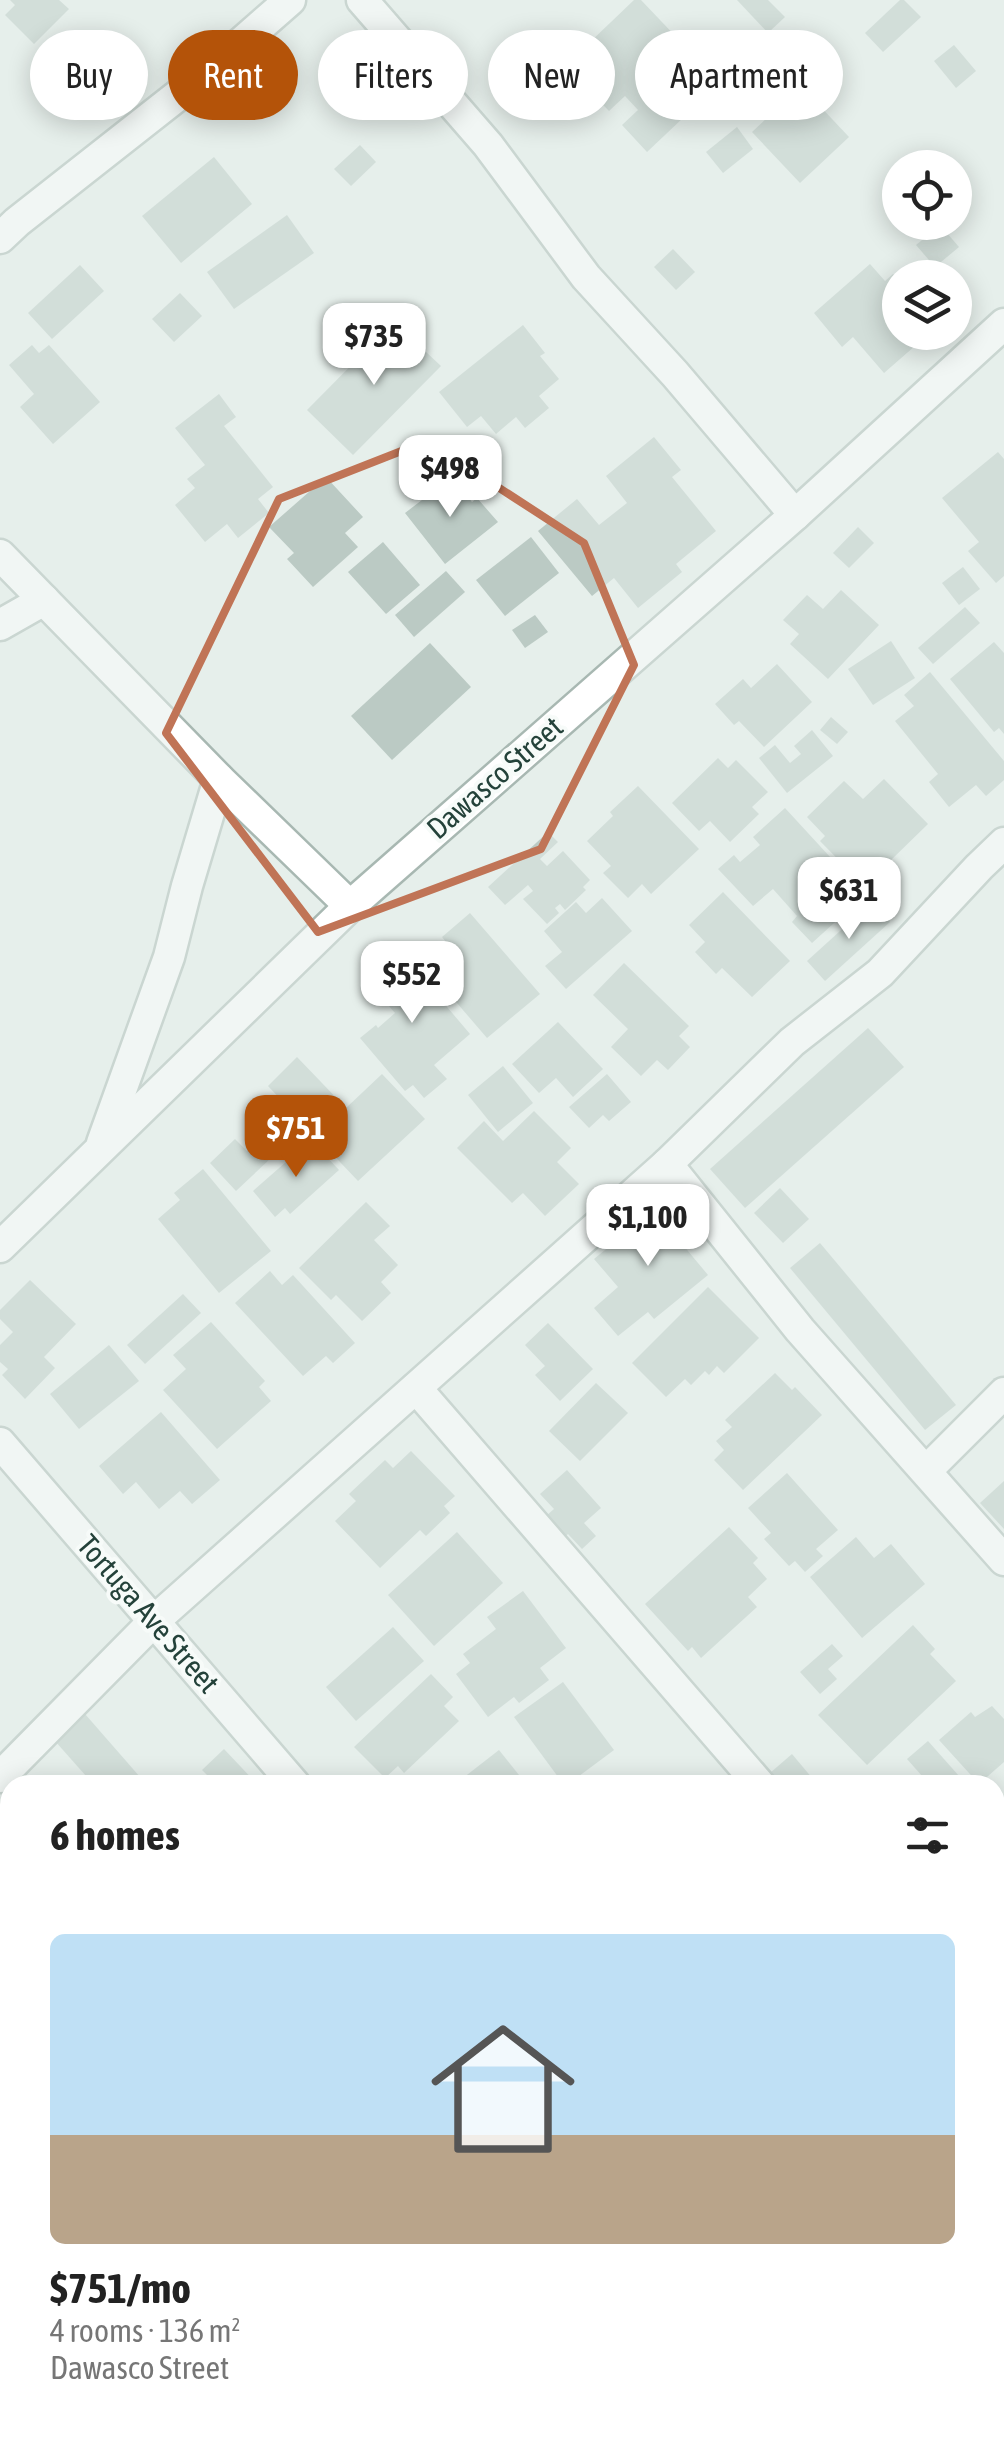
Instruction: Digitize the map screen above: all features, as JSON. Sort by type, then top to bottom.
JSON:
[{"type":"street","points":[[0,238],[209,72],[290,0]]},
{"type":"street","points":[[362,0],[488,145],[586,278],[675,374],[795,515]]},
{"type":"street","name":"Dawasco Street","points":[[0,1247],[350,906],[795,515],[1004,324]]},
{"type":"street","points":[[0,555],[218,779],[350,906]]},
{"type":"street","points":[[0,625],[44,600]]},
{"type":"street","points":[[99,1151],[169,957],[218,779]]},
{"type":"street","points":[[2,1775],[154,1621],[667,1164],[792,1042],[880,973],[991,870],[1004,843]]},
{"type":"street","points":[[667,1164],[800,1330],[1004,1560]]},
{"type":"street","points":[[416,1388],[751,1775]]},
{"type":"street","points":[[926,1471],[1004,1393]]},
{"type":"street","name":"Tortuga Ave Street","points":[[0,1444],[287,1775]]},
{"type":"highlighted area","points":[[427,441],[584,543],[634,665],[541,849],[318,932],[166,733],[279,499]]},
{"type":"building","points":[[10,0],[59,0],[69,9],[48,30],[30,30],[30,40],[5,15],[15,5]]},
{"type":"building","points":[[634,0],[641,0],[670,30],[635,30],[635,107],[625,96],[615,105],[615,30],[603,30]]},
{"type":"building","points":[[737,0],[768,0],[785,17],[771,30],[765,30]]},
{"type":"building","points":[[900,0],[921,17],[883,52],[865,33]]},
{"type":"building","points":[[954,45],[976,71],[956,88],[934,61]]},
{"type":"building","points":[[635,113],[635,120],[681,120],[647,152],[622,125]]},
{"type":"building","points":[[765,120],[833,120],[849,137],[800,183],[752,132]]},
{"type":"building","points":[[737,127],[753,149],[723,173],[706,152]]},
{"type":"building","points":[[360,145],[376,162],[351,186],[334,169]]},
{"type":"building","points":[[214,157],[252,204],[181,263],[142,216]]},
{"type":"building","points":[[287,215],[314,253],[234,309],[207,272]]},
{"type":"building","points":[[922,240],[953,240],[959,247],[943,260],[929,260],[916,245]]},
{"type":"building","points":[[673,249],[695,272],[676,290],[654,267]]},
{"type":"building","points":[[870,264],[882,278],[882,350],[910,350],[884,373],[853,337],[842,347],[814,313]]},
{"type":"building","points":[[80,265],[104,291],[52,339],[28,313]]},
{"type":"building","points":[[180,293],[202,316],[174,342],[152,319]]},
{"type":"building","points":[[394,322],[441,366],[353,455],[307,410]]},
{"type":"building","points":[[523,325],[545,353],[540,356],[559,379],[539,396],[549,408],[525,428],[516,417],[496,434],[481,416],[467,427],[439,392]]},
{"type":"building","points":[[32,345],[39,353],[49,345],[100,402],[53,444],[20,407],[34,394],[9,365]]},
{"type":"building","points":[[219,394],[236,417],[224,426],[273,487],[258,499],[269,513],[238,538],[227,524],[205,542],[175,505],[195,488],[187,479],[205,465],[175,428]]},
{"type":"building","points":[[654,437],[681,470],[672,477],[716,531],[676,564],[682,572],[638,608],[614,578],[592,596],[538,531],[577,499],[599,525],[627,503],[606,476]]},
{"type":"building","points":[[998,452],[1004,459],[1004,576],[996,583],[968,551],[979,542],[942,498]]},
{"type":"building","points":[[326,477],[363,517],[345,533],[358,547],[313,587],[287,559],[294,553],[269,527]]},
{"type":"building","points":[[452,477],[472,502],[477,498],[498,522],[445,564],[405,513]]},
{"type":"building","points":[[858,527],[874,543],[849,568],[833,553]]},
{"type":"building","points":[[531,537],[559,573],[505,616],[476,580]]},
{"type":"building","points":[[383,542],[420,585],[386,614],[348,572]]},
{"type":"building","points":[[963,567],[980,589],[959,605],[942,583]]},
{"type":"building","points":[[446,571],[465,592],[414,637],[395,615]]},
{"type":"building","points":[[841,590],[879,625],[828,679],[790,644],[799,634],[783,620],[807,595],[823,609]]},
{"type":"building","points":[[965,607],[980,623],[933,664],[918,648]]},
{"type":"building","points":[[535,615],[548,632],[525,648],[512,630]]},
{"type":"building","points":[[891,641],[915,678],[873,705],[848,669]]},
{"type":"building","points":[[994,642],[1004,653],[1004,734],[999,728],[994,732],[950,679]]},
{"type":"building","points":[[430,643],[471,687],[392,760],[351,716]]},
{"type":"building","points":[[777,664],[812,702],[764,747],[739,721],[734,725],[715,704],[743,679],[751,688]]},
{"type":"building","points":[[930,672],[1004,761],[1004,780],[986,796],[976,785],[949,807],[929,782],[938,774],[895,721],[914,706],[904,695]]},
{"type":"building","points":[[831,717],[848,732],[837,744],[820,730]]},
{"type":"building","points":[[812,730],[833,756],[787,793],[759,758],[775,745],[790,763],[801,754],[794,746]]},
{"type":"building","points":[[718,758],[728,768],[736,760],[768,792],[752,807],[759,814],[730,842],[710,821],[699,831],[672,803]]},
{"type":"building","points":[[884,779],[928,824],[890,861],[897,869],[871,893],[820,841],[825,836],[807,817],[844,781],[863,799]]},
{"type":"building","points":[[638,786],[699,849],[651,894],[642,884],[628,898],[603,873],[611,866],[587,841]]},
{"type":"building","points":[[785,808],[865,895],[812,943],[792,922],[797,916],[773,889],[753,906],[718,869],[734,855],[740,862],[760,845],[753,837]]},
{"type":"building","points":[[548,832],[558,842],[540,859],[547,866],[563,851],[590,880],[583,887],[586,890],[565,910],[560,904],[555,908],[559,913],[547,924],[523,899],[533,891],[528,885],[505,905],[488,887]]},
{"type":"building","points":[[723,892],[790,961],[752,997],[722,968],[716,974],[695,952],[705,942],[689,925]]},
{"type":"building","points":[[602,898],[632,931],[566,989],[545,966],[562,952],[544,931],[576,902],[586,913]]},
{"type":"building","points":[[872,902],[890,922],[825,981],[807,961]]},
{"type":"building","points":[[470,913],[540,994],[487,1038],[426,967],[450,947],[442,937]]},
{"type":"building","points":[[397,948],[470,1034],[434,1065],[447,1079],[424,1098],[413,1085],[405,1091],[360,1038],[395,1013],[364,977]]},
{"type":"building","points":[[624,963],[689,1026],[679,1036],[690,1047],[668,1070],[657,1060],[641,1076],[611,1047],[628,1029],[593,995]]},
{"type":"building","points":[[558,1022],[603,1069],[573,1097],[556,1078],[539,1093],[512,1064]]},
{"type":"building","points":[[868,1028],[904,1067],[745,1208],[710,1169]]},
{"type":"building","points":[[297,1057],[346,1108],[382,1074],[425,1119],[358,1181],[268,1086]]},
{"type":"building","points":[[503,1066],[533,1103],[498,1132],[468,1095]]},
{"type":"building","points":[[607,1074],[631,1102],[609,1121],[603,1115],[589,1128],[569,1107]]},
{"type":"building","points":[[534,1111],[571,1148],[557,1162],[579,1184],[545,1216],[523,1193],[512,1203],[457,1148],[484,1121],[503,1141]]},
{"type":"building","points":[[235,1139],[247,1151],[256,1142],[271,1158],[236,1191],[210,1163]]},
{"type":"building","points":[[311,1140],[339,1170],[290,1214],[285,1208],[275,1217],[253,1191]]},
{"type":"building","points":[[203,1169],[271,1251],[219,1293],[158,1219],[180,1200],[174,1193]]},
{"type":"building","points":[[780,1188],[809,1219],[783,1243],[754,1213]]},
{"type":"building","points":[[668,1198],[692,1228],[678,1239],[708,1275],[654,1319],[648,1312],[618,1336],[594,1308],[618,1287],[594,1259]]},
{"type":"building","points":[[366,1202],[390,1226],[374,1240],[398,1265],[381,1282],[391,1293],[362,1321],[336,1295],[331,1300],[299,1268]]},
{"type":"building","points":[[820,1243],[956,1405],[925,1430],[790,1268]]},
{"type":"building","points":[[270,1271],[282,1285],[293,1275],[355,1343],[333,1363],[326,1356],[303,1376],[235,1303]]},
{"type":"building","points":[[30,1280],[76,1324],[44,1357],[55,1368],[25,1399],[2,1375],[8,1369],[0,1362],[0,1345],[13,1332],[0,1319],[0,1310]]},
{"type":"building","points":[[708,1287],[759,1338],[724,1373],[717,1366],[709,1375],[705,1371],[691,1385],[685,1379],[666,1397],[632,1363]]},
{"type":"building","points":[[183,1294],[201,1313],[145,1364],[127,1345]]},
{"type":"building","points":[[211,1322],[265,1381],[259,1387],[271,1401],[217,1449],[163,1390],[186,1369],[173,1355]]},
{"type":"building","points":[[548,1323],[593,1369],[560,1401],[535,1375],[545,1366],[525,1345]]},
{"type":"building","points":[[109,1345],[139,1381],[79,1429],[50,1394]]},
{"type":"building","points":[[775,1373],[822,1415],[743,1490],[714,1460],[724,1450],[716,1441],[732,1427],[725,1420]]},
{"type":"building","points":[[596,1383],[628,1413],[580,1461],[549,1431]]},
{"type":"building","points":[[161,1412],[220,1480],[192,1504],[180,1491],[159,1509],[136,1482],[123,1494],[99,1466]]},
{"type":"building","points":[[411,1451],[455,1496],[444,1506],[450,1513],[426,1536],[420,1530],[380,1568],[335,1521],[356,1501],[349,1494],[385,1460],[393,1468]]},
{"type":"building","points":[[567,1470],[601,1508],[584,1523],[596,1536],[582,1549],[546,1516],[554,1509],[540,1494]]},
{"type":"building","points":[[787,1473],[838,1530],[816,1549],[823,1556],[805,1572],[795,1561],[789,1566],[764,1539],[771,1533],[748,1508]]},
{"type":"building","points":[[1004,1481],[1004,1529],[980,1503]]},
{"type":"building","points":[[729,1527],[758,1558],[753,1563],[767,1579],[748,1597],[757,1607],[701,1658],[692,1647],[688,1651],[645,1604]]},
{"type":"building","points":[[457,1532],[503,1583],[434,1646],[388,1595]]},
{"type":"building","points":[[856,1537],[874,1558],[891,1544],[925,1584],[862,1638],[810,1577]]},
{"type":"building","points":[[523,1591],[566,1648],[540,1668],[549,1680],[519,1703],[514,1697],[488,1717],[456,1674],[470,1663],[463,1654],[496,1629],[487,1617]]},
{"type":"building","points":[[913,1625],[935,1649],[930,1654],[956,1681],[867,1765],[818,1715]]},
{"type":"building","points":[[393,1627],[424,1661],[356,1721],[326,1687]]},
{"type":"building","points":[[832,1644],[843,1656],[828,1669],[837,1679],[820,1694],[800,1672]]},
{"type":"building","points":[[431,1674],[453,1697],[444,1706],[459,1721],[404,1773],[398,1766],[388,1775],[382,1775],[354,1747]]},
{"type":"building","points":[[563,1682],[614,1750],[580,1775],[557,1775],[514,1717]]},
{"type":"building","points":[[992,1706],[1004,1719],[1004,1762],[989,1775],[971,1775],[939,1740],[971,1712],[975,1717]]},
{"type":"building","points":[[85,1714],[138,1775],[85,1775],[55,1741]]},
{"type":"building","points":[[928,1741],[958,1775],[921,1775],[907,1759]]},
{"type":"building","points":[[224,1749],[249,1775],[207,1775],[202,1770]]},
{"type":"building","points":[[499,1750],[519,1775],[467,1775]]},
{"type":"building","points":[[792,1754],[810,1775],[772,1775]]}]
